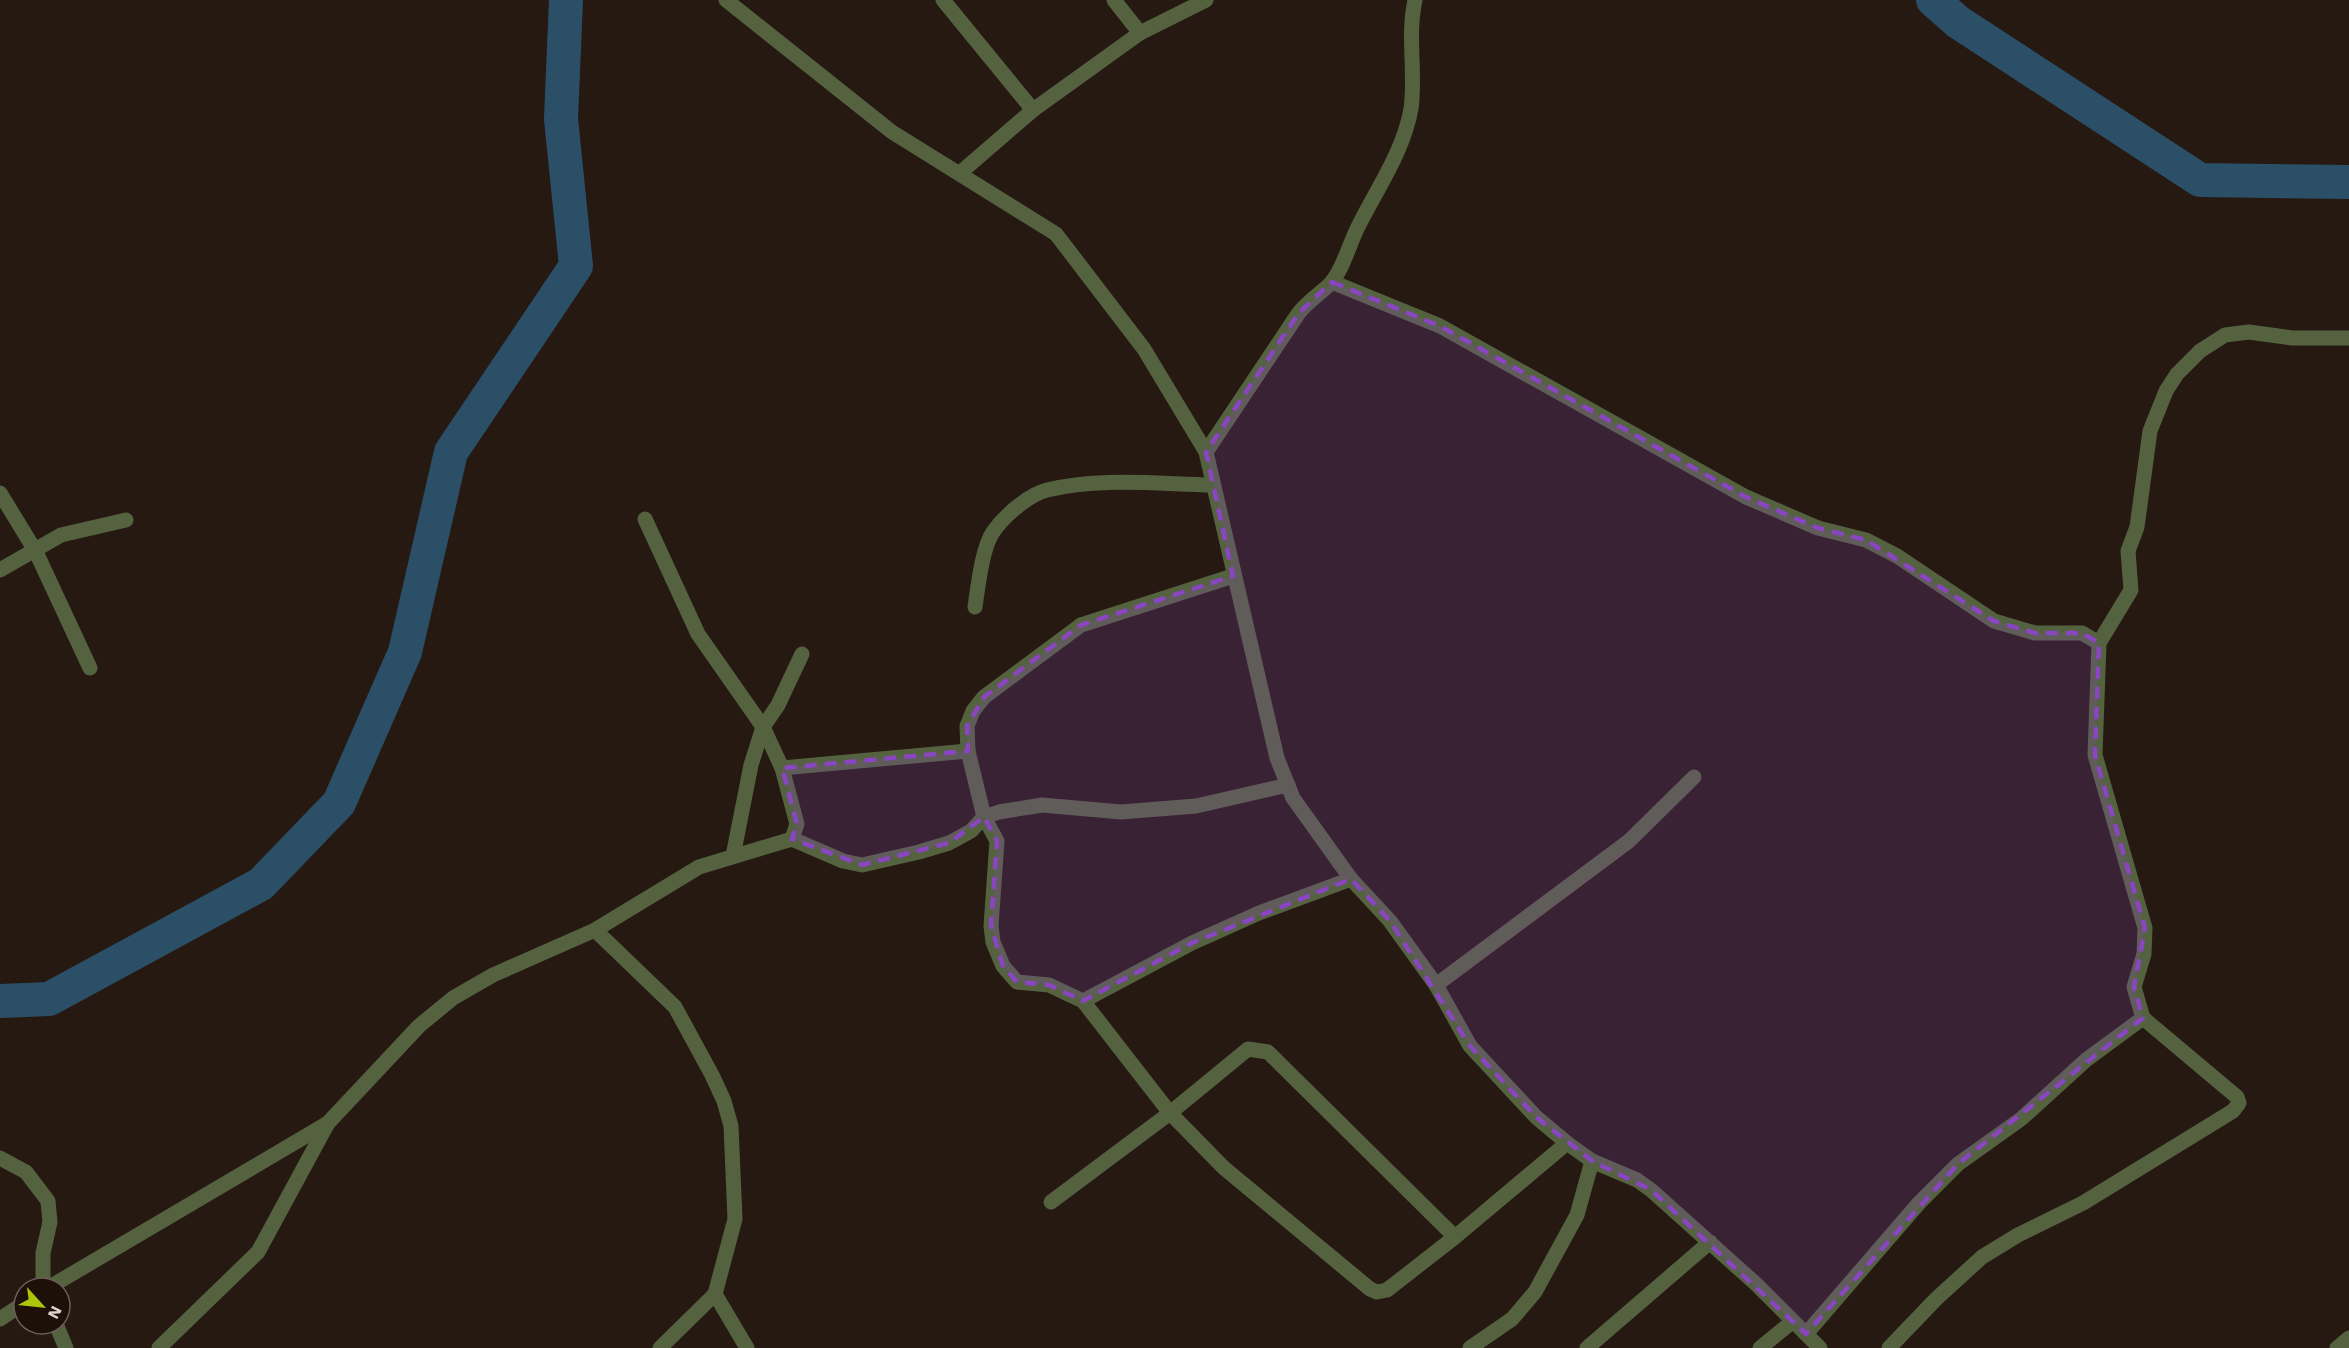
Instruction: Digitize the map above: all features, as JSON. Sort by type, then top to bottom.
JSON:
[{"type":"street","points":[[726,0],[892,132],[1056,234],[1071,250],[1144,349],[1206,452],[1233,576],[1258,668],[1277,758],[1293,798],[1351,879],[1390,921],[1436,985],[1470,1046],[1536,1117],[1592,1161],[1636,1180],[1651,1190],[1756,1284],[1820,1348]]},
{"type":"street","points":[[943,0],[1033,110]]},
{"type":"street","points":[[1114,0],[1140,33]]},
{"type":"street","points":[[960,173],[1033,110],[1140,33],[1206,0]]},
{"type":"street","points":[[1206,452],[1308,300],[1332,282],[1404,136],[1413,88],[1410,35],[1414,0]]},
{"type":"street","points":[[1332,282],[1440,326],[1746,497],[1818,528],[1866,540],[1897,556],[1994,621],[2035,633],[2082,633],[2100,643]]},
{"type":"street","points":[[1889,1348],[1936,1299],[1982,1257],[2018,1235],[2083,1203],[2233,1111],[2238,1103],[2237,1097],[2143,1018],[2134,987],[2144,954],[2145,928],[2095,755],[2100,643],[2131,590],[2132,580],[2127,559],[2137,526],[2150,431],[2166,391],[2177,374],[2200,351],[2225,335],[2249,332],[2292,338],[2349,338]]},
{"type":"street","points":[[975,608],[981,571],[992,533],[1017,507],[1045,490],[1099,484],[1212,485]]},
{"type":"street","points":[[0,493],[36,552],[90,668]]},
{"type":"street","points":[[645,519],[698,634],[763,727],[782,768],[797,824],[792,839]]},
{"type":"street","points":[[0,570],[36,552],[61,535],[126,520]]},
{"type":"street","points":[[1233,576],[1081,624],[984,697],[968,726],[968,751],[984,817],[997,841],[991,926],[993,942],[1004,966],[1017,982],[1049,985],[1083,1001],[1170,1113],[1224,1168],[1370,1289],[1377,1292],[1387,1290],[1455,1237],[1567,1143]]},
{"type":"street","points":[[733,856],[751,765],[763,727],[771,719],[802,654]]},
{"type":"street","points":[[782,768],[968,751]]},
{"type":"street","points":[[1436,985],[1629,841],[1694,777]]},
{"type":"street","points":[[159,1348],[258,1252],[327,1123],[419,1026],[453,998],[493,975],[594,930],[699,867],[792,839],[843,861],[862,865],[949,843],[971,831],[984,817],[999,812],[1042,805],[1121,812],[1196,806],[1288,785]]},
{"type":"street","points":[[1083,1001],[1192,943],[1259,913],[1351,879]]},
{"type":"street","points":[[594,930],[675,1007],[695,1040],[724,1101],[731,1126],[735,1219],[715,1294],[660,1348]]},
{"type":"street","points":[[1806,1334],[1919,1203],[1958,1164],[2020,1119],[2086,1060],[2143,1018]]},
{"type":"street","points":[[1051,1202],[1170,1113],[1248,1049],[1268,1052],[1455,1237]]},
{"type":"street","points":[[68,1276],[327,1123]]},
{"type":"street","points":[[0,1158],[26,1172],[48,1201],[50,1222],[43,1253],[43,1276]]},
{"type":"street","points":[[1470,1348],[1512,1319],[1535,1292],[1577,1215],[1592,1161]]},
{"type":"street","points":[[1587,1348],[1710,1242]]},
{"type":"street","points":[[715,1294],[747,1348]]},
{"type":"street","points":[[1760,1348],[1792,1322]]},
{"type":"street","points":[[2337,1348],[2349,1338]]},
{"type":"highlighted area","points":[[1332,282],[1440,326],[1746,497],[1818,528],[1866,540],[1994,621],[2035,633],[2082,633],[2099,643],[2095,755],[2145,928],[2134,987],[2143,1018],[1958,1164],[1806,1334],[1651,1190],[1592,1161],[1536,1117],[1470,1046],[1390,921],[1351,879],[1192,943],[1083,1001],[1049,985],[1017,982],[1003,966],[991,926],[997,841],[984,817],[949,843],[862,865],[792,839],[797,824],[782,768],[968,751],[967,726],[984,697],[1081,625],[1233,576],[1206,452],[1298,314]]},
{"type":"waterway","points":[[0,1001],[49,999],[261,884],[339,803],[405,652],[451,452],[576,266],[561,119],[566,0]]},
{"type":"waterway","points":[[1933,0],[1958,22],[2200,180],[2349,182]]}]
